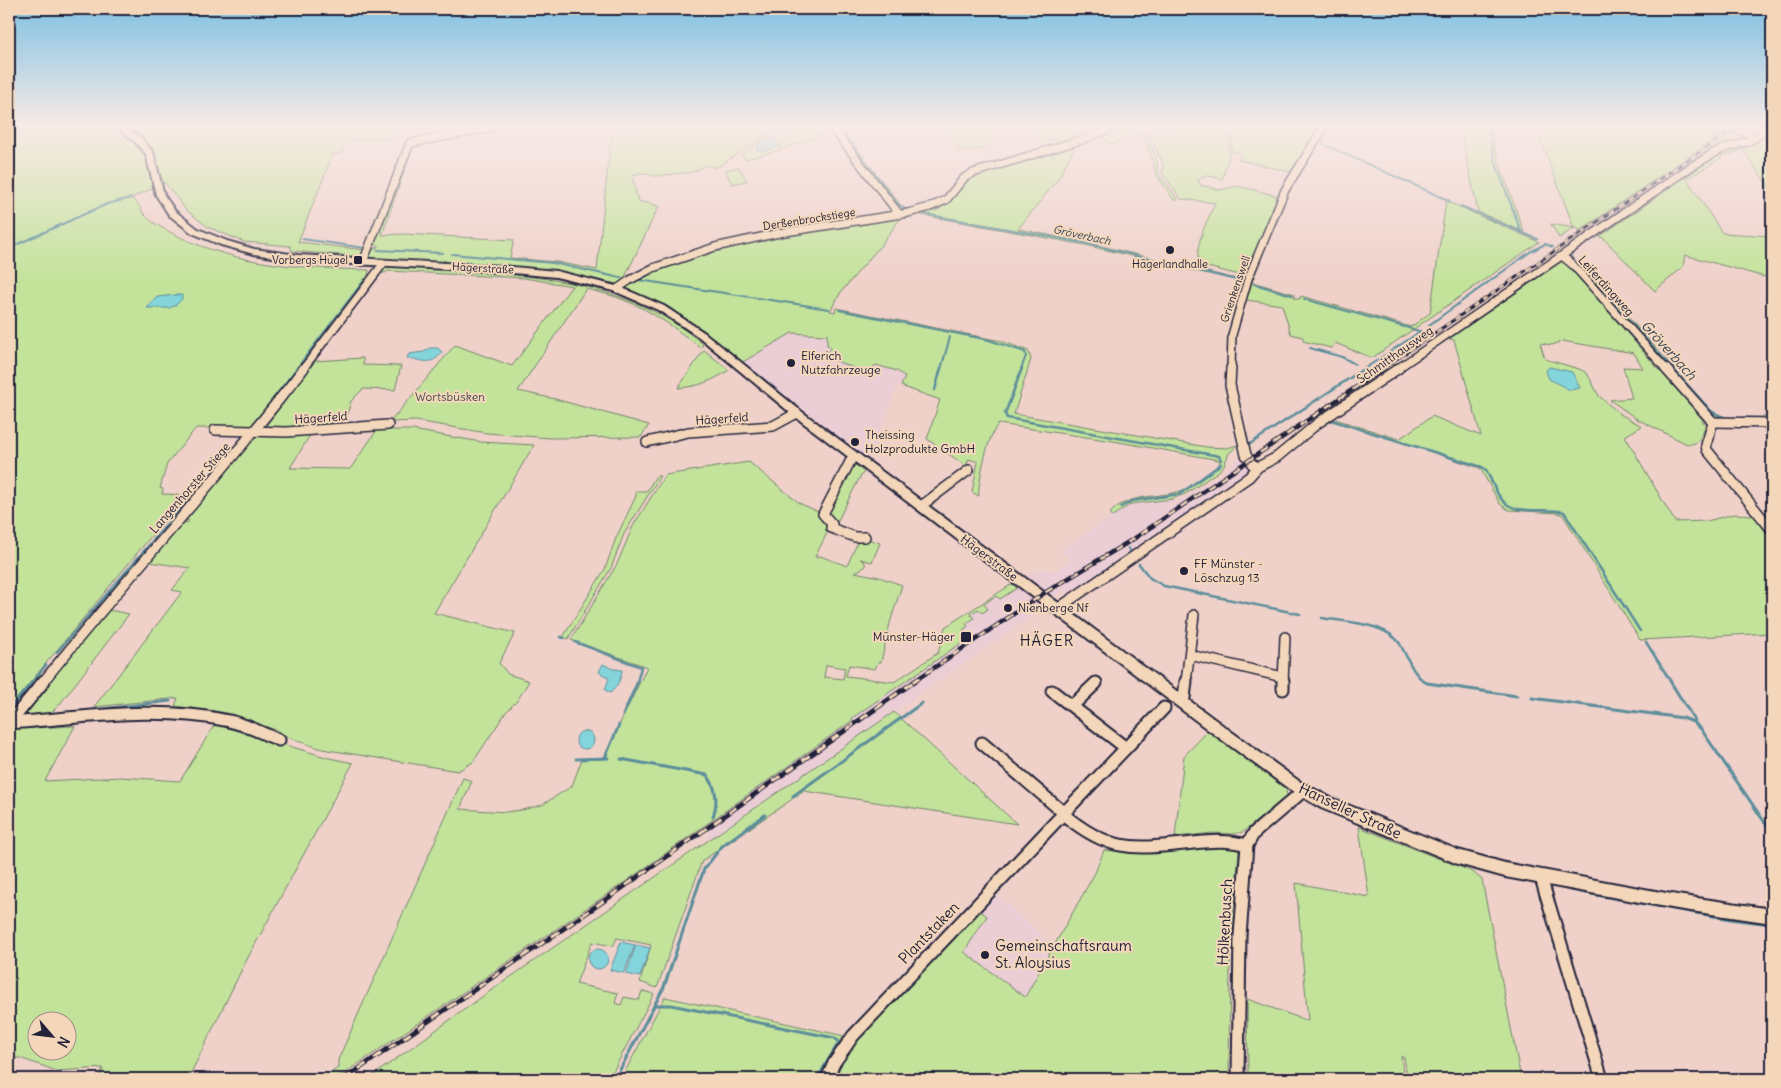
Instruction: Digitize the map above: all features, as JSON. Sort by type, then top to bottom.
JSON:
[{"type":"main road","name":"Hägerstraße","points":[[157,178],[163,201],[180,220],[195,231],[224,243],[264,253],[384,264],[531,271],[575,278],[617,289],[654,304],[684,322],[796,413],[1057,609]]},
{"type":"main road","name":"Hanseller Straße","points":[[1057,609],[1303,791],[1343,811],[1458,857],[1505,870],[1735,912],[1772,916]]},
{"type":"street","points":[[363,262],[396,178]]},
{"type":"street","points":[[871,178],[899,214]]},
{"type":"street","name":"Derßenbrockstiege","points":[[617,289],[627,280],[692,253],[745,240],[922,209],[943,201],[950,196],[964,178]]},
{"type":"street","name":"Grienkenswell","points":[[1258,467],[1252,464],[1246,455],[1231,390],[1229,369],[1231,339],[1248,279],[1285,190],[1293,178]]},
{"type":"street","name":"Schmitthausweg","points":[[1057,609],[1249,477],[1258,467],[1277,457],[1318,423],[1677,178]]},
{"type":"street","name":"Leiferdingweg","points":[[1562,256],[1578,271],[1713,422]]},
{"type":"street","name":"Langenhorster Stiege","points":[[10,721],[100,611],[255,432],[384,264]]},
{"type":"street","name":"Hägerfeld","points":[[647,442],[688,432],[773,426],[796,413]]},
{"type":"street","points":[[1772,424],[1713,422],[1706,445],[1707,450],[1772,530]]},
{"type":"street","name":"Hägerfeld","points":[[215,430],[255,432],[309,431],[388,425]]},
{"type":"street","points":[[853,456],[822,514],[831,523],[831,528],[855,537],[865,537]]},
{"type":"street","points":[[920,506],[969,470]]},
{"type":"street","points":[[1181,702],[1184,698],[1194,615]]},
{"type":"street","points":[[1283,689],[1285,637]]},
{"type":"street","points":[[1190,655],[1283,677]]},
{"type":"street","points":[[1072,706],[1096,683]]},
{"type":"street","points":[[1052,691],[1126,748]]},
{"type":"street","name":"Plantstaken","points":[[827,1079],[834,1063],[853,1036],[1164,708]]},
{"type":"street","name":"Langenhorster Stiege","points":[[10,721],[178,713],[231,721],[279,740]]},
{"type":"street","points":[[982,742],[1063,814],[1097,839],[1122,846],[1154,846],[1228,840],[1247,845],[1254,833],[1303,791]]},
{"type":"street","name":"Hölkenbusch","points":[[1238,1079],[1240,936],[1247,845]]},
{"type":"street","points":[[1541,878],[1602,1079]]},
{"type":"shaded area","points":[[1657,178],[1667,178],[1587,233],[1581,230]]},
{"type":"shaded area","points":[[792,333],[827,334],[827,345],[832,346],[825,356],[880,366],[897,371],[905,377],[901,386],[897,385],[869,463],[740,363]]},
{"type":"shaded area","points":[[1244,458],[1249,472],[1068,594],[1064,590],[1052,598],[1055,600],[708,841],[710,813],[938,653],[945,627],[1012,584],[1025,593],[1035,586],[1025,579],[1032,573],[1040,569],[1052,571],[1059,569],[1070,559],[1061,551],[1130,504],[1177,498],[1165,508],[1171,506],[1222,474],[1238,459]]},
{"type":"shaded area","points":[[997,894],[1053,946],[1025,997],[963,952],[987,916],[980,911]]},
{"type":"green space","points":[[9,178],[324,178],[298,242],[365,250],[364,257],[292,251],[290,246],[244,242],[208,227],[186,210],[165,183],[133,197],[133,200],[139,205],[144,214],[155,224],[184,239],[210,249],[235,257],[261,262],[314,268],[369,270],[367,280],[249,428],[196,428],[167,464],[160,488],[163,489],[162,494],[189,495],[148,540],[14,702],[9,701]]},
{"type":"green space","points":[[397,178],[402,178],[382,235],[404,234],[514,240],[510,258],[557,262],[597,270],[607,178],[633,178],[638,201],[659,206],[624,279],[617,284],[540,269],[446,263],[445,260],[439,263],[369,260],[371,251],[378,247],[378,245],[373,245]]},
{"type":"green space","points":[[729,178],[745,178],[747,181],[732,184]]},
{"type":"green space","points":[[867,178],[869,178],[895,212],[891,212],[892,210]]},
{"type":"green space","points":[[875,178],[879,178],[903,208],[909,210],[903,211],[899,209]]},
{"type":"green space","points":[[970,178],[1059,178],[1018,229],[1085,242],[1243,282],[1085,245],[917,214],[938,210],[954,198]]},
{"type":"green space","points":[[1159,178],[1162,178],[1178,200],[1174,200]]},
{"type":"green space","points":[[1165,178],[1200,178],[1198,179],[1200,185],[1220,190],[1238,186],[1278,196],[1244,276],[1199,265],[1198,249],[1200,241],[1215,203],[1181,199]]},
{"type":"green space","points":[[1471,178],[1504,178],[1524,232],[1478,212]]},
{"type":"green space","points":[[1555,178],[1657,178],[1581,230],[1574,228]]},
{"type":"green space","points":[[1667,178],[1677,178],[1590,233],[1587,233]]},
{"type":"green space","points":[[1685,178],[1689,178],[1687,179],[1722,233],[1772,236],[1772,279],[1685,255],[1683,267],[1655,291],[1603,238],[1599,237]]},
{"type":"green space","points":[[1762,178],[1772,178],[1772,192]]},
{"type":"green space","points":[[1446,201],[1539,242],[1372,358],[1335,343],[1331,348],[1303,341],[1303,337],[1291,334],[1282,305],[1246,300],[1252,282],[1294,294],[1294,298],[1300,299],[1301,296],[1411,327],[1430,313]]},
{"type":"green space","points":[[902,216],[881,245],[841,292],[830,311],[835,312],[836,308],[1001,341],[1028,351],[1031,359],[1014,414],[1207,447],[1227,448],[1238,445],[1229,453],[1224,465],[1219,471],[1187,493],[1172,499],[1131,504],[1111,517],[1111,512],[1126,502],[1142,497],[1177,492],[1188,487],[1220,464],[1219,460],[1119,442],[999,424],[991,436],[984,458],[979,496],[972,492],[978,462],[969,459],[966,466],[927,439],[940,400],[901,386],[905,377],[897,371],[876,365],[866,373],[824,356],[831,347],[827,345],[827,334],[792,333],[741,363],[685,319],[624,287],[642,275],[725,245]]},
{"type":"green space","points":[[1551,224],[1574,228],[1559,238]]},
{"type":"green space","points":[[1573,261],[1579,262],[1711,410],[1719,415],[1718,417],[1714,417]]},
{"type":"green space","points":[[1561,262],[1566,263],[1702,419],[1705,426],[1702,434],[1693,444],[1685,443],[1637,419],[1610,400],[1632,398],[1623,367],[1643,368],[1634,353],[1562,341],[1552,345],[1540,343],[1545,359],[1587,373],[1599,396],[1620,414],[1642,426],[1625,436],[1675,522],[1707,521],[1734,514],[1754,515],[1772,541],[1772,633],[1640,640],[1563,515],[1558,513],[1509,510],[1500,504],[1480,468],[1333,420],[1335,419],[1399,439],[1432,416],[1481,436],[1454,340],[1449,339]]},
{"type":"green space","name":"Wortsbüsken","points":[[411,267],[523,276],[587,287],[618,296],[647,308],[676,324],[703,344],[701,348],[664,321],[635,304],[586,289],[518,391],[555,399],[649,425],[641,437],[550,438],[487,433],[416,421],[390,422],[455,345],[512,366],[572,286],[524,278],[388,271],[379,273],[384,268]]},
{"type":"green space","points":[[704,350],[729,370],[705,383],[678,388]]},
{"type":"green space","points":[[363,358],[363,365],[401,366],[395,390],[363,389],[351,401],[347,415],[325,426],[265,427],[315,361]]},
{"type":"green space","points":[[377,430],[412,430],[481,442],[534,445],[434,613],[515,633],[499,663],[508,674],[529,681],[517,701],[506,712],[473,762],[458,771],[322,749],[292,739],[276,730],[222,712],[175,706],[178,698],[94,707],[182,592],[172,590],[190,568],[150,562],[183,522],[187,523],[189,521],[185,520],[256,436],[310,435],[290,468],[350,469]]},
{"type":"green space","points":[[749,462],[799,503],[821,513],[829,529],[815,557],[820,556],[847,566],[859,539],[865,538],[880,543],[872,562],[860,559],[865,562],[865,567],[855,572],[879,577],[902,585],[890,623],[881,662],[878,662],[875,669],[849,665],[846,676],[894,682],[938,653],[945,627],[1012,584],[1017,588],[1000,599],[996,596],[984,604],[988,609],[982,613],[978,609],[970,614],[974,618],[966,624],[968,626],[963,630],[970,637],[852,718],[853,720],[628,880],[336,1079],[321,1079],[338,1068],[338,1060],[463,778],[472,781],[460,809],[506,812],[522,810],[542,805],[572,786],[582,759],[603,759],[647,667],[571,640],[617,564],[633,526],[665,475]],"holes":[[[826,665],[845,668],[843,679],[824,677]]]},
{"type":"green space","points":[[851,462],[864,472],[836,524],[824,514]]},
{"type":"green space","points":[[656,476],[660,476],[624,534],[611,568],[568,639],[563,637],[605,569],[616,538],[636,496],[636,491],[647,491]]},
{"type":"green space","points":[[109,610],[129,614],[59,705],[50,714],[22,716]]},
{"type":"green space","points":[[894,712],[1017,824],[804,791],[702,861],[657,988],[640,982],[651,945],[617,938],[613,946],[592,942],[576,984],[618,993],[615,1003],[621,1005],[624,997],[639,1000],[642,991],[654,994],[609,1079],[368,1079],[486,994]]},
{"type":"green space","points":[[215,724],[329,758],[353,763],[244,965],[188,1079],[99,1079],[103,1068],[57,1071],[20,1058],[9,1058],[9,737],[13,729],[75,726],[45,781],[121,777],[180,781]]},
{"type":"green space","points":[[1208,731],[1286,789],[1287,796],[1243,832],[1175,837],[1184,756]]},
{"type":"green space","points":[[1359,827],[1473,872],[1482,880],[1521,1079],[1408,1079],[1404,1058],[1401,1056],[1404,1079],[1248,1079],[1247,999],[1308,1021],[1296,883],[1369,897]]},
{"type":"green space","points":[[1231,846],[1239,851],[1230,954],[1229,1079],[831,1079],[851,1045],[980,911],[987,916],[964,952],[1025,997],[1095,873],[1104,850],[1141,853]]},
{"type":"green space","points":[[665,997],[844,1036],[844,1042],[824,1079],[621,1079]]},
{"type":"water","points":[[182,295],[182,299],[176,305],[169,308],[147,308],[157,297]]},
{"type":"water","points":[[430,348],[438,348],[442,352],[434,360],[430,361],[407,358],[409,354],[424,352]]},
{"type":"water","points":[[1549,367],[1572,372],[1580,388],[1570,390],[1549,379],[1546,371]]},
{"type":"water","points":[[603,664],[613,669],[622,670],[618,683],[610,693],[605,690],[609,678],[599,672]]},
{"type":"water","points":[[581,731],[589,731],[594,736],[592,747],[581,749],[576,744],[576,736]]},
{"type":"water","points":[[621,942],[635,945],[624,973],[610,970]]},
{"type":"water","points":[[636,945],[650,948],[640,977],[626,974]]},
{"type":"water","points":[[598,949],[605,952],[608,959],[605,966],[598,969],[591,966],[588,959],[591,952]]},
{"type":"waterway","name":"Gröverbach","points":[[878,178],[899,205],[907,210]]},
{"type":"waterway","name":"Gröverbach","points":[[1398,178],[1450,201]]},
{"type":"waterway","points":[[1501,178],[1521,232]]},
{"type":"waterway","points":[[9,248],[107,204],[131,198]]},
{"type":"waterway","name":"Gröverbach","points":[[1461,206],[1537,239]]},
{"type":"waterway","name":"Gröverbach","points":[[919,213],[1084,243],[1241,281]]},
{"type":"waterway","points":[[302,239],[365,248]]},
{"type":"waterway","name":"Gröverbach","points":[[1429,325],[1530,252],[1545,244],[1553,247]]},
{"type":"waterway","points":[[377,250],[443,253]]},
{"type":"waterway","points":[[452,254],[553,263],[621,278]]},
{"type":"waterway","name":"Gröverbach","points":[[1570,256],[1673,369]]},
{"type":"waterway","points":[[296,369],[365,279]]},
{"type":"waterway","points":[[639,280],[829,309]]},
{"type":"waterway","name":"Gröverbach","points":[[1254,284],[1292,295]]},
{"type":"waterway","name":"Gröverbach","points":[[1304,299],[1419,331]]},
{"type":"waterway","points":[[839,310],[989,340],[1025,352],[1026,356],[1021,369]]},
{"type":"waterway","points":[[1364,369],[1421,331]]},
{"type":"waterway","points":[[941,369],[950,337]]},
{"type":"waterway","points":[[1310,348],[1342,357],[1355,364]]},
{"type":"waterway","points":[[255,423],[297,368]]},
{"type":"waterway","points":[[935,390],[941,368]]},
{"type":"waterway","points":[[1022,368],[1005,414],[1007,418],[1219,456],[1221,460]]},
{"type":"waterway","points":[[1250,444],[1365,368]]},
{"type":"waterway","name":"Gröverbach","points":[[1672,368],[1712,412],[1726,418],[1772,418]]},
{"type":"waterway","points":[[1331,420],[1482,467],[1486,470],[1500,498],[1509,506],[1524,510],[1564,512],[1640,631]]},
{"type":"waterway","points":[[199,489],[232,450]]},
{"type":"waterway","points":[[1121,507],[1132,501],[1180,494],[1221,464]]},
{"type":"waterway","points":[[57,652],[186,502]]},
{"type":"waterway","points":[[1128,548],[1131,552]]},
{"type":"waterway","points":[[1139,564],[1150,578],[1164,586],[1300,614]]},
{"type":"waterway","points":[[1322,618],[1353,622],[1386,632],[1400,644],[1413,670],[1424,681]]},
{"type":"waterway","points":[[575,642],[641,667],[637,682]]},
{"type":"waterway","points":[[1646,642],[1671,682]]},
{"type":"waterway","points":[[32,682],[46,665]]},
{"type":"waterway","points":[[9,710],[33,681]]},
{"type":"waterway","points":[[623,715],[638,681]]},
{"type":"waterway","points":[[1424,681],[1517,696]]},
{"type":"waterway","points":[[1670,681],[1695,721]]},
{"type":"waterway","points":[[1532,698],[1683,718],[1693,722],[1701,729],[1772,833]]},
{"type":"waterway","points":[[94,710],[170,701]]},
{"type":"waterway","points":[[793,796],[922,703]]},
{"type":"waterway","points":[[605,758],[619,725]]},
{"type":"waterway","points":[[576,759],[608,758]]},
{"type":"waterway","points":[[621,759],[707,775],[716,795],[713,817]]},
{"type":"waterway","points":[[615,1079],[664,987],[704,869],[723,845],[765,815]]},
{"type":"waterway","points":[[1566,889],[1623,900]]},
{"type":"waterway","points":[[1634,902],[1736,920],[1772,924]]},
{"type":"waterway","points":[[655,1005],[671,1005],[835,1038],[839,1042],[817,1079]]},
{"type":"railway","points":[[1382,369],[1662,178]]},
{"type":"railway","points":[[913,682],[1046,592],[1135,538],[1384,368]]},
{"type":"railway","points":[[344,1079],[608,898],[915,681]]},
{"type":"place","name":"Hägerlandhalle","points":[[1170,250]]},
{"type":"place","name":"Vorbergs Hügel","points":[[358,260]]},
{"type":"place","name":"Elferich Nutzfahrzeuge","points":[[791,363]]},
{"type":"place","name":"Theissing Holzprodukte GmbH","points":[[855,442]]},
{"type":"place","name":"FF Münster - Löschzug 13","points":[[1184,571]]},
{"type":"place","name":"Nienberge Nf","points":[[1008,608]]},
{"type":"place","name":"Münster-Häger","points":[[966,637]]},
{"type":"place","name":"Gemeinschaftsraum St. Aloysius","points":[[985,955]]},
{"type":"district","name":"HÄGER","points":[[1047,641]]}]
